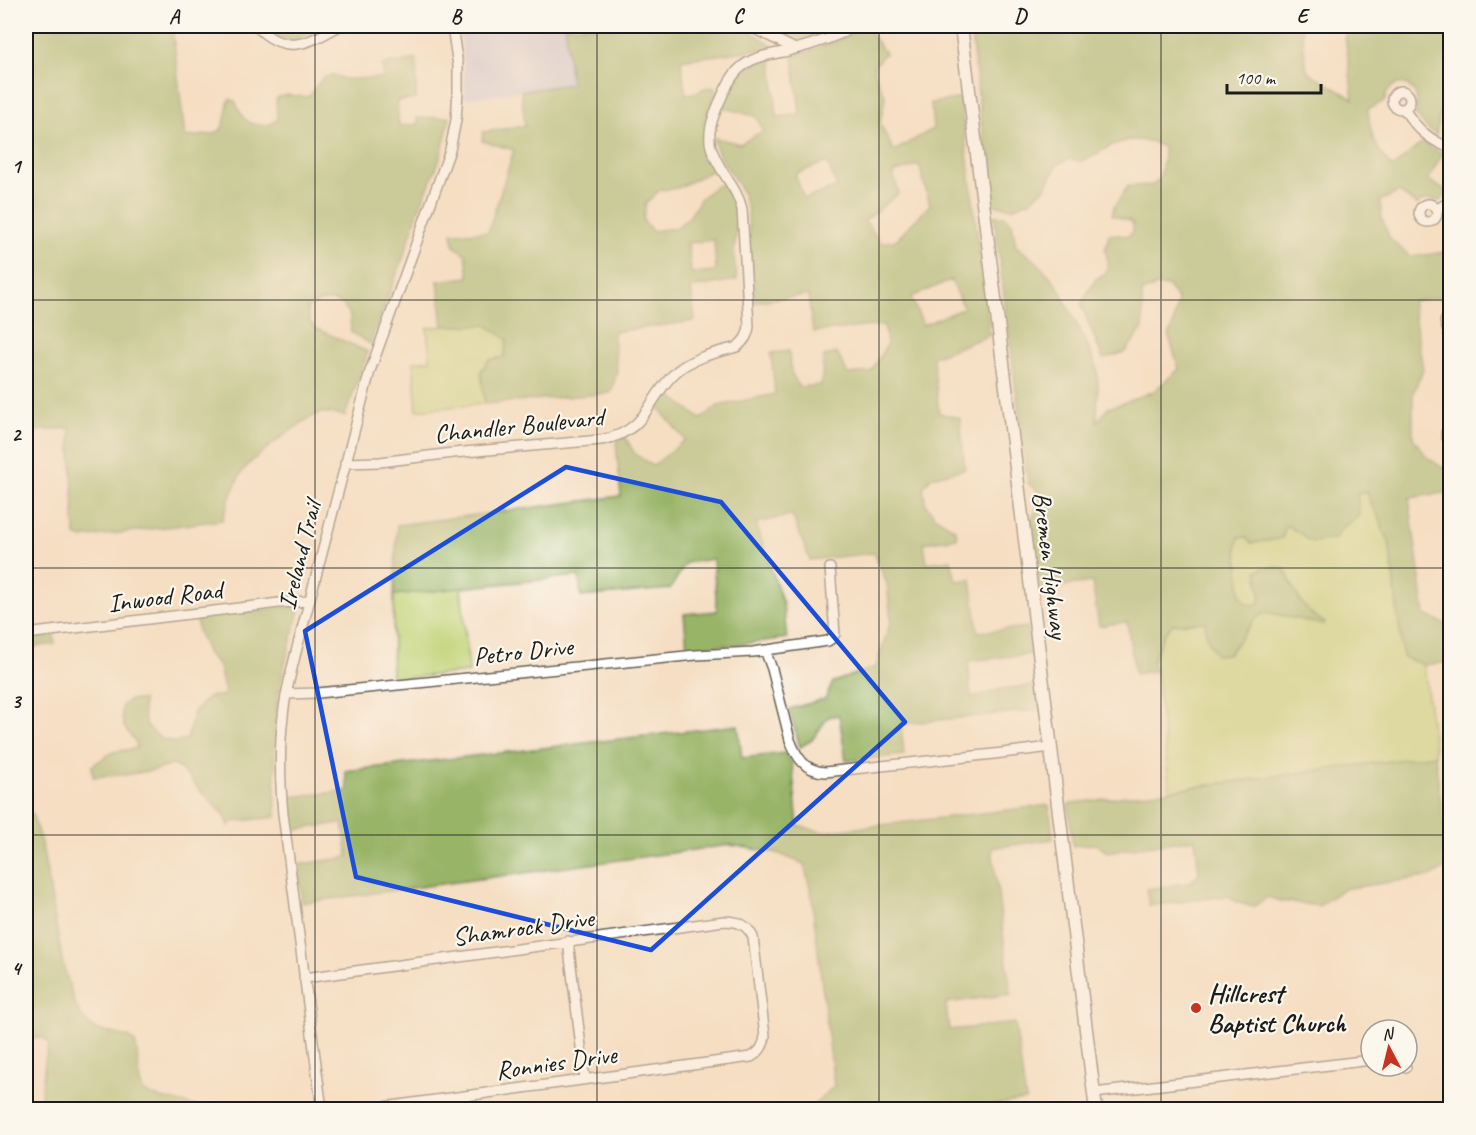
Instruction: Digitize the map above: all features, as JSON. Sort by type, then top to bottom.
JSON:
[{"type":"main road","name":"Bremen Highway","points":[[961,26],[1096,1110]]},
{"type":"street","points":[[256,26],[274,40],[298,45],[314,40],[339,26]]},
{"type":"street","name":"Ireland Trail","points":[[322,1110],[281,791],[281,734],[286,694],[369,371],[450,150],[456,120],[458,91],[458,66],[452,26]]},
{"type":"street","points":[[749,26],[795,49]]},
{"type":"street","name":"Chandler Boulevard","points":[[345,463],[380,462],[616,437],[638,423],[679,369],[696,359],[737,347],[742,343],[749,326],[742,209],[737,192],[710,146],[710,127],[717,107],[730,80],[742,66],[757,59],[834,38],[856,26]]},
{"type":"street","points":[[1404,109],[1430,139],[1450,148]]},
{"type":"street","points":[[1436,210],[1450,201]]},
{"type":"street","points":[[1450,315],[1445,320],[1450,338]]},
{"type":"street","points":[[1450,426],[1446,430],[1446,435],[1450,439]]},
{"type":"street","name":"Petro Drive","points":[[286,694],[330,692],[619,662],[765,650],[822,642],[833,637],[835,629],[830,568]]},
{"type":"street","name":"Inwood Road","points":[[26,634],[309,601]]},
{"type":"street","points":[[765,650],[790,740],[801,761],[811,769],[825,772],[1051,747]]},
{"type":"street","name":"Shamrock Drive","points":[[304,978],[568,941],[724,921],[737,922],[751,932],[755,945],[765,1023],[765,1041],[756,1054]]},
{"type":"street","points":[[568,941],[585,1079]]},
{"type":"street","name":"Ronnies Drive","points":[[362,1110],[747,1058],[756,1054]]},
{"type":"street","points":[[1094,1093],[1359,1061]]},
{"type":"highlighted area","points":[[566,467],[721,502],[905,722],[651,950],[356,877],[305,631]]},
{"type":"shaded area","points":[[459,26],[565,26],[571,84],[465,99]]},
{"type":"green space","points":[[26,26],[172,26],[185,137],[218,132],[225,122],[230,99],[235,101],[242,115],[249,122],[266,125],[277,119],[276,100],[278,97],[311,95],[324,77],[332,75],[345,79],[384,78],[382,65],[417,59],[416,99],[397,101],[399,126],[418,124],[417,118],[450,117],[440,159],[418,211],[406,250],[370,344],[351,332],[349,313],[340,304],[324,301],[307,308],[309,320],[315,328],[368,352],[345,416],[321,413],[314,416],[256,458],[239,477],[222,520],[81,538],[75,535],[70,428],[26,432]]},
{"type":"green space","points":[[265,26],[328,26],[304,37],[286,40]]},
{"type":"green space","points":[[565,26],[742,26],[771,44],[770,48],[681,60],[686,94],[698,92],[704,88],[712,87],[717,90],[704,125],[703,140],[717,168],[678,188],[660,190],[646,203],[643,220],[652,231],[676,228],[690,216],[701,198],[717,185],[727,184],[737,218],[734,256],[737,280],[691,288],[695,321],[613,332],[617,371],[611,393],[485,404],[481,371],[489,360],[504,357],[507,339],[486,325],[443,326],[438,281],[469,277],[466,255],[454,246],[452,233],[488,232],[514,150],[482,141],[483,132],[525,126],[521,91],[571,84]],"holes":[[[714,240],[716,271],[691,273],[688,243]]]},
{"type":"green space","points":[[757,26],[845,26],[822,35],[793,41]]},
{"type":"green space","points":[[865,26],[885,53],[874,66],[885,96],[880,124],[894,151],[933,129],[931,103],[960,98],[990,335],[933,357],[939,413],[960,418],[965,469],[932,477],[923,487],[926,505],[936,517],[956,530],[957,538],[924,543],[927,563],[951,560],[956,581],[971,579],[978,632],[1028,627],[1031,654],[968,661],[971,696],[979,696],[1001,689],[1035,685],[1038,710],[901,724],[904,755],[846,761],[839,715],[828,717],[812,740],[800,747],[789,709],[825,699],[833,682],[876,667],[891,620],[887,584],[874,553],[810,560],[792,515],[756,523],[783,604],[787,638],[687,648],[684,614],[717,611],[713,559],[686,563],[670,589],[581,597],[579,576],[394,595],[397,525],[621,496],[616,442],[625,437],[635,454],[653,466],[685,440],[657,406],[667,393],[701,419],[718,406],[775,394],[771,353],[789,351],[791,372],[799,387],[821,385],[824,356],[837,353],[848,374],[871,372],[887,344],[884,325],[813,332],[808,295],[752,302],[748,211],[742,191],[719,155],[714,141],[715,138],[740,144],[763,131],[757,117],[722,107],[733,84],[745,69],[772,60],[777,117],[800,114],[793,56],[837,41]],"holes":[[[827,162],[837,187],[804,199],[795,174]],[[919,165],[930,205],[896,240],[881,243],[865,221],[899,193],[893,173]],[[951,280],[964,308],[923,325],[911,297]]]},
{"type":"green space","points":[[970,26],[1301,26],[1307,71],[1353,99],[1344,26],[1450,26],[1450,111],[1441,110],[1436,135],[1415,114],[1416,97],[1407,85],[1393,86],[1386,95],[1385,101],[1368,109],[1374,141],[1392,168],[1423,142],[1443,153],[1428,180],[1450,193],[1440,201],[1425,200],[1417,205],[1399,192],[1380,201],[1382,219],[1390,239],[1411,257],[1450,251],[1450,281],[1443,297],[1412,301],[1423,370],[1413,393],[1413,438],[1427,457],[1443,468],[1450,467],[1450,492],[1409,498],[1425,615],[1450,626],[1450,662],[1424,665],[1403,657],[1389,540],[1369,500],[1368,491],[1357,494],[1359,516],[1342,528],[1335,539],[1313,542],[1287,525],[1283,537],[1279,539],[1251,543],[1246,537],[1239,537],[1237,547],[1240,594],[1246,604],[1256,605],[1261,599],[1257,570],[1278,567],[1285,570],[1296,594],[1310,613],[1325,623],[1324,625],[1271,613],[1262,614],[1254,620],[1228,654],[1216,655],[1207,638],[1205,622],[1173,624],[1164,634],[1152,663],[1156,671],[1135,674],[1127,622],[1099,626],[1092,582],[1039,589],[1032,518],[1038,506],[1039,492],[1028,483],[994,216],[1004,216],[1012,223],[1016,246],[1037,262],[1056,283],[1086,342],[1097,368],[1097,422],[1108,408],[1154,391],[1179,369],[1169,337],[1178,300],[1168,286],[1157,286],[1142,292],[1143,328],[1125,352],[1103,359],[1081,304],[1097,278],[1106,273],[1108,261],[1105,250],[1109,234],[1129,236],[1133,231],[1133,224],[1130,221],[1112,215],[1114,207],[1128,186],[1153,185],[1160,178],[1164,157],[1163,147],[1150,141],[1128,140],[1112,145],[1081,161],[1068,159],[1057,165],[1046,187],[1030,201],[1012,208],[991,204]]},
{"type":"green space","points":[[486,325],[507,339],[504,357],[489,360],[481,371],[485,404],[417,410],[413,362],[430,360],[427,328]]},
{"type":"green space","points":[[1369,491],[1389,540],[1403,657],[1424,665],[1435,755],[1170,790],[1156,671],[1152,663],[1164,634],[1173,624],[1205,622],[1207,638],[1229,654],[1254,620],[1262,614],[1271,613],[1324,625],[1325,623],[1310,613],[1300,601],[1285,570],[1257,570],[1261,599],[1256,605],[1246,604],[1240,594],[1237,547],[1239,537],[1246,537],[1251,543],[1279,539],[1283,537],[1287,525],[1306,539],[1342,528],[1352,521],[1357,494]]},
{"type":"green space","points":[[461,588],[469,672],[392,679],[394,595]]},
{"type":"green space","points":[[295,606],[299,611],[277,702],[274,753],[276,817],[232,822],[229,826],[223,813],[182,770],[172,765],[124,775],[93,777],[92,766],[113,752],[137,748],[122,719],[122,706],[129,700],[143,700],[146,725],[160,738],[174,742],[187,739],[194,712],[208,697],[225,695],[219,666],[208,654],[198,631],[196,617]]},
{"type":"green space","points":[[54,635],[55,644],[26,648],[26,638]]},
{"type":"green space","points":[[738,725],[742,758],[785,753],[792,764],[798,826],[823,832],[1049,805],[1053,839],[992,848],[1011,994],[946,1003],[949,1030],[1015,1023],[1026,1100],[958,1110],[791,1109],[812,1107],[834,1086],[811,892],[804,864],[777,853],[730,845],[302,903],[298,865],[348,857],[343,823],[293,830],[289,797],[348,791],[345,771]]},
{"type":"green space","points":[[1435,755],[1449,866],[1432,876],[1343,889],[1319,906],[1268,897],[1253,907],[1236,902],[1228,896],[1149,906],[1146,889],[1191,882],[1199,873],[1195,839],[1107,852],[1095,844],[1073,846],[1068,804]]},
{"type":"green space","points":[[26,812],[32,813],[43,850],[63,964],[74,1001],[82,1017],[94,1029],[129,1037],[136,1044],[140,1082],[143,1090],[149,1095],[208,1109],[45,1109],[41,1095],[49,1043],[43,1038],[26,1038]]},
{"type":"water","points":[[1450,764],[1449,817],[1446,810],[1444,771]]},
{"type":"place","name":"Hillcrest Baptist Church","points":[[1196,1008]]}]
